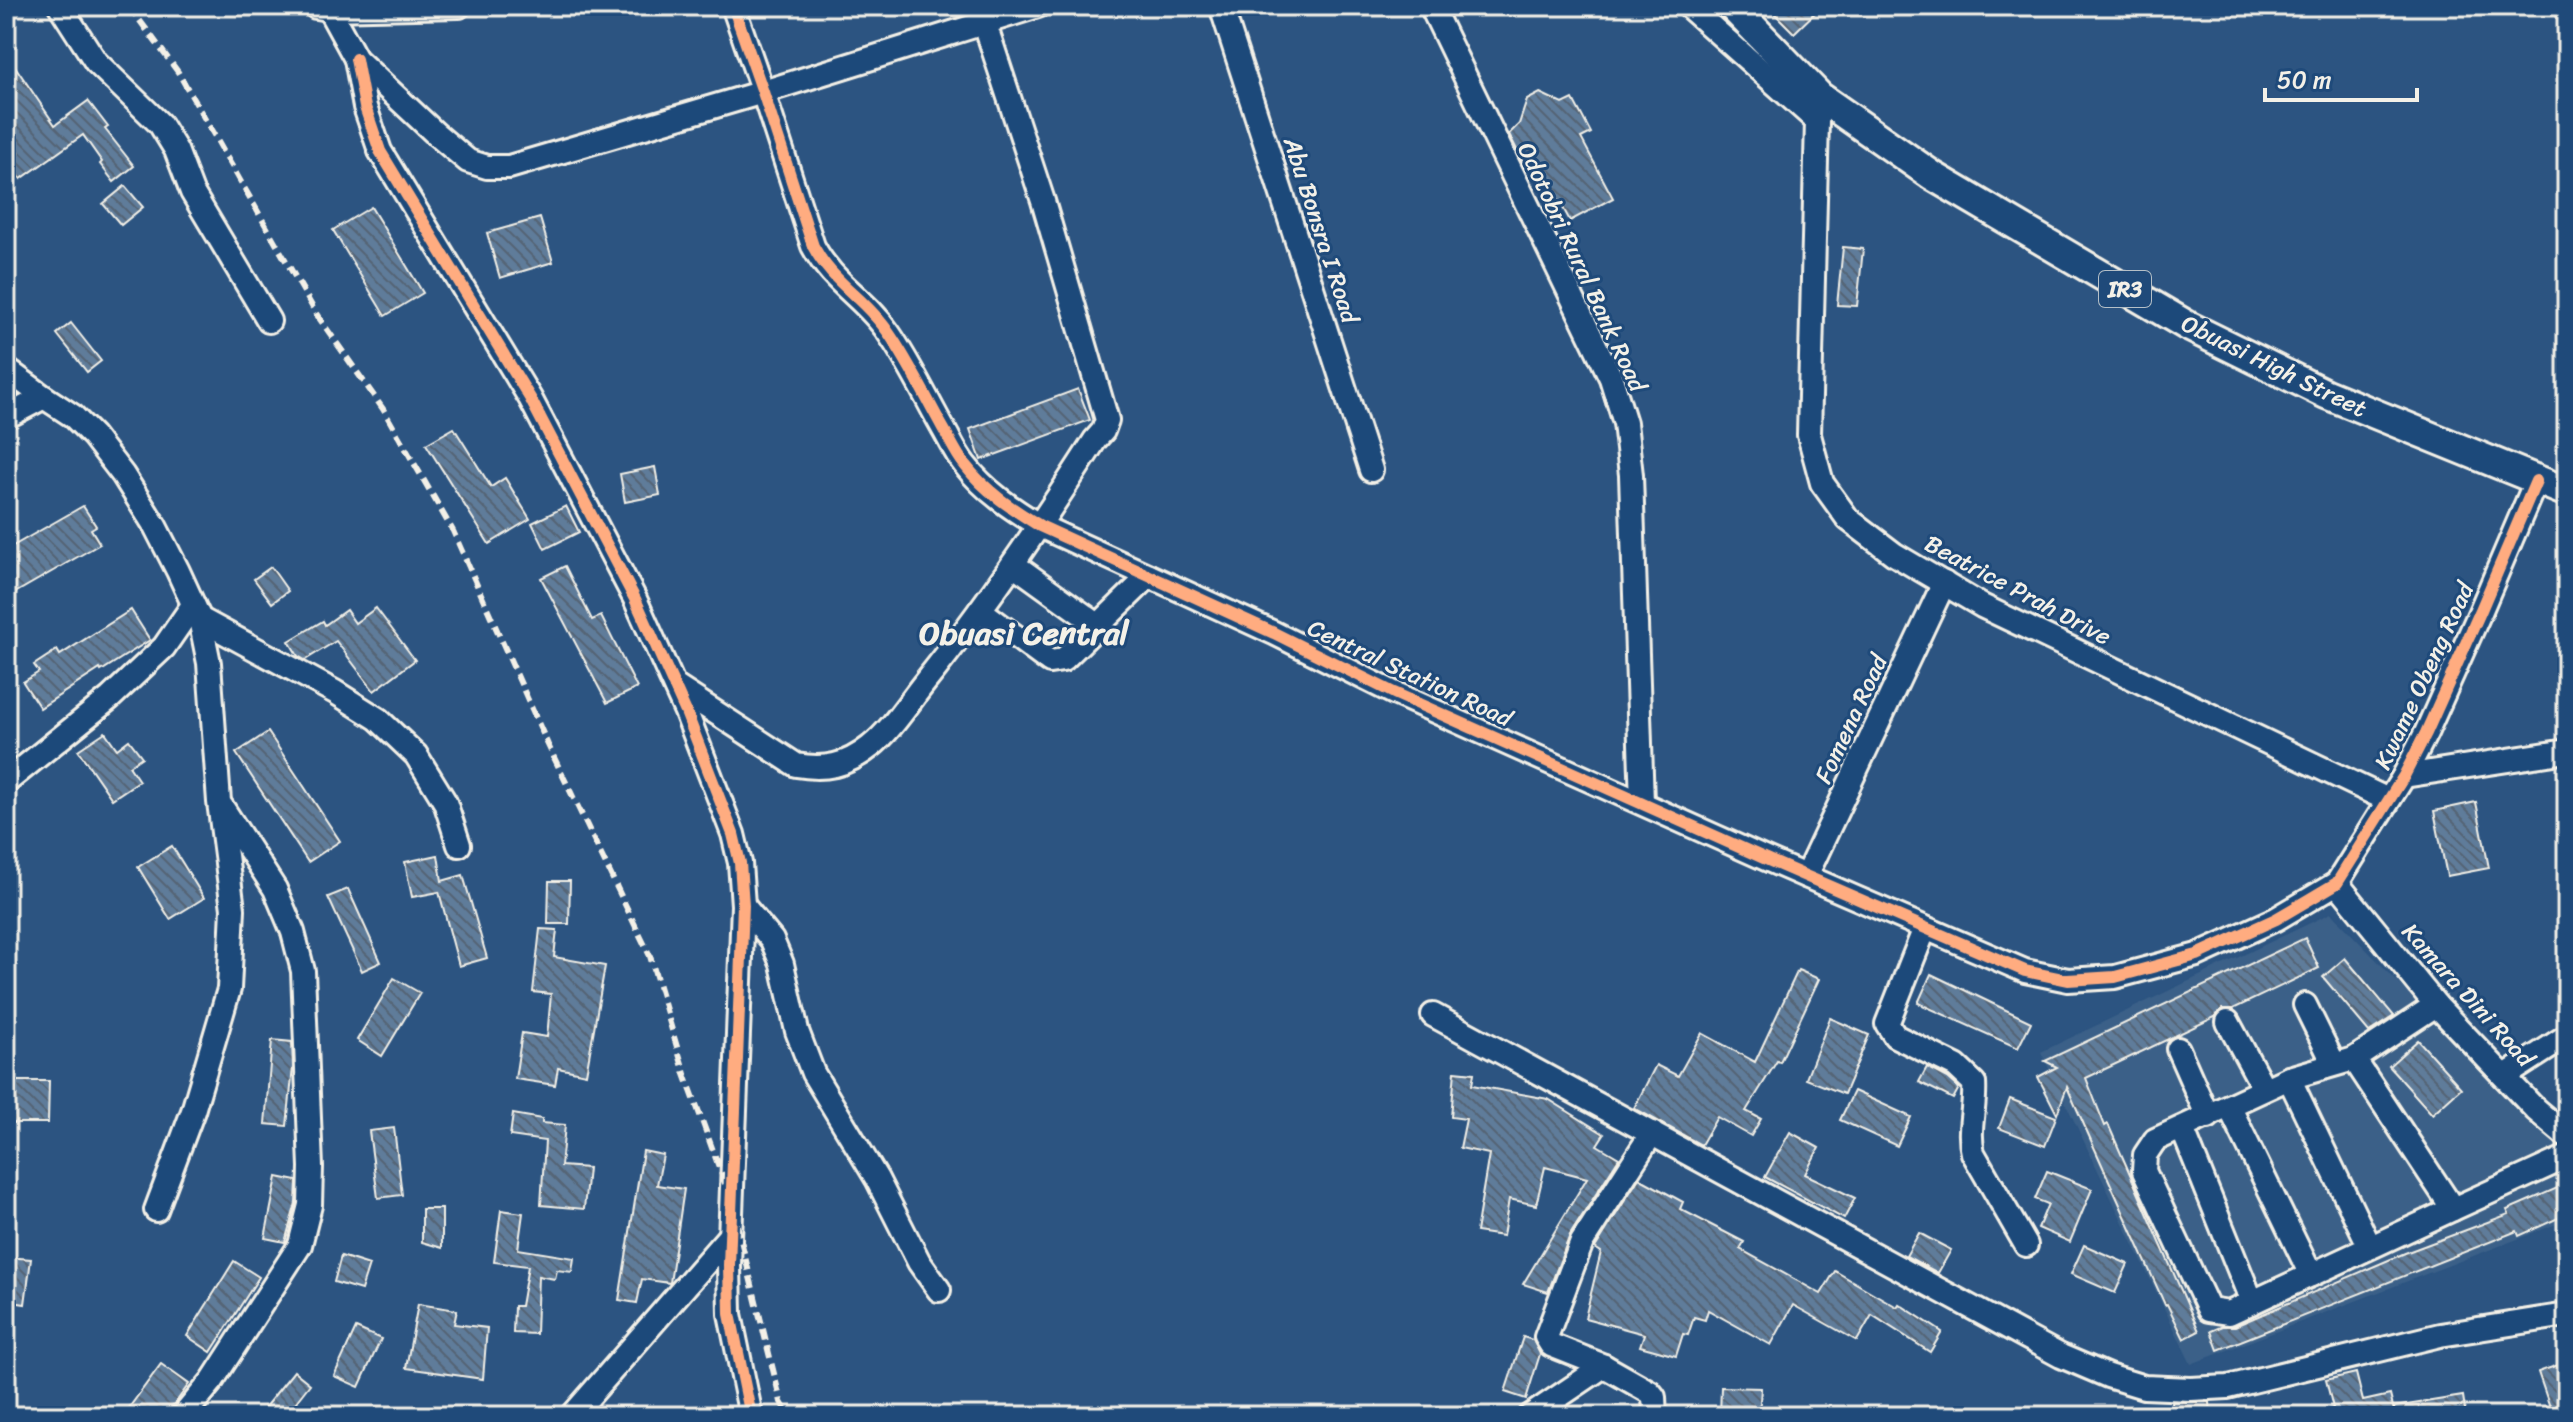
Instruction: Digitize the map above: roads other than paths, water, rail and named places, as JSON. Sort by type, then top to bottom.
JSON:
[{"type":"main road","name":"Obuasi High Street","points":[[1732,6],[1819,109],[2188,326],[2326,394],[2567,492]]},
{"type":"street","points":[[60,6],[96,62],[160,124],[176,150],[192,192],[269,321]]},
{"type":"street","points":[[323,7],[459,6]]},
{"type":"street","name":"Central Station Road","points":[[733,6],[813,246],[822,263],[838,282],[872,311],[889,333],[963,463],[1008,506],[1040,526],[1274,633],[1394,693],[2025,971],[2068,980],[2115,977],[2197,955],[2276,919],[2337,883]]},
{"type":"street","points":[[323,7],[356,59],[446,143],[468,161],[487,167],[509,167],[763,92],[981,14],[1038,6]]},
{"type":"street","name":"Abu Bonsra I Road","points":[[1221,6],[1371,470]]},
{"type":"street","name":"Odotobri Rural Bank Road","points":[[1431,6],[1611,378],[1625,423],[1635,544],[1642,803]]},
{"type":"street","points":[[1688,6],[1819,109]]},
{"type":"street","points":[[674,685],[796,765],[820,769],[841,765],[871,747],[980,610],[1103,431],[1107,420],[1046,210],[981,14]]},
{"type":"street","points":[[356,59],[365,107],[380,151],[530,398],[635,599],[674,685],[733,834],[740,863],[743,905],[730,1235],[730,1314],[751,1416]]},
{"type":"street","name":"Beatrice Prah Drive","points":[[1819,109],[1809,435],[1822,483],[1848,519],[1894,554],[1982,606],[2388,800]]},
{"type":"street","points":[[6,369],[73,416],[123,475],[155,526],[196,612],[209,663],[219,802],[233,909],[229,989],[193,1111],[156,1210]]},
{"type":"street","points":[[6,417],[44,397]]},
{"type":"street","name":"Kwame Obeng Road","points":[[2337,883],[2404,776],[2426,733],[2536,481]]},
{"type":"street","points":[[1013,564],[1099,626]]},
{"type":"street","points":[[980,610],[1050,662],[1063,660],[1149,576]]},
{"type":"street","name":"Fomena Road","points":[[1806,876],[1944,583]]},
{"type":"street","points":[[6,782],[110,698],[196,612]]},
{"type":"street","points":[[196,612],[378,719],[416,755],[445,802],[459,845]]},
{"type":"street","points":[[2404,776],[2567,751]]},
{"type":"street","points":[[183,1416],[212,1381],[300,1245],[310,1205],[303,971],[293,932],[275,889],[219,802]]},
{"type":"street","name":"Kamara Dini Road","points":[[2337,883],[2436,1005],[2536,1110],[2567,1136]]},
{"type":"street","points":[[743,905],[772,940],[782,964],[797,1031],[813,1073],[877,1179],[919,1262],[939,1290]]},
{"type":"street","points":[[1925,928],[1887,1024],[1895,1036],[1956,1066],[1974,1083],[1970,1139],[1973,1153],[2026,1245]]},
{"type":"street","points":[[2305,1005],[2453,1209]]},
{"type":"street","points":[[2436,1005],[2344,1062],[2289,1078],[2155,1140],[2145,1155],[2144,1171],[2209,1310],[2229,1313],[2567,1157]]},
{"type":"street","points":[[1433,1015],[2061,1356],[2144,1387],[2228,1387],[2440,1335],[2567,1315]]},
{"type":"street","points":[[2228,1022],[2264,1089]]},
{"type":"street","points":[[2505,1076],[2567,1036]]},
{"type":"street","points":[[2178,1049],[2208,1117]]},
{"type":"street","points":[[2289,1078],[2370,1247]]},
{"type":"street","points":[[2229,1106],[2311,1275]]},
{"type":"street","points":[[2182,1128],[2252,1302]]},
{"type":"street","points":[[1652,1133],[1582,1242],[1546,1334],[1551,1345],[1604,1366],[1650,1392],[1654,1397],[1655,1416]]},
{"type":"street","points":[[572,1416],[730,1235]]},
{"type":"street","points":[[1530,1416],[1604,1366]]},
{"type":"railway","points":[[129,6],[178,72],[317,315],[383,409],[453,531],[548,745],[650,956],[685,1074],[731,1200],[781,1402],[789,1416]]},
{"type":"district","name":"Obuasi Central","points":[[1024,633]]}]
